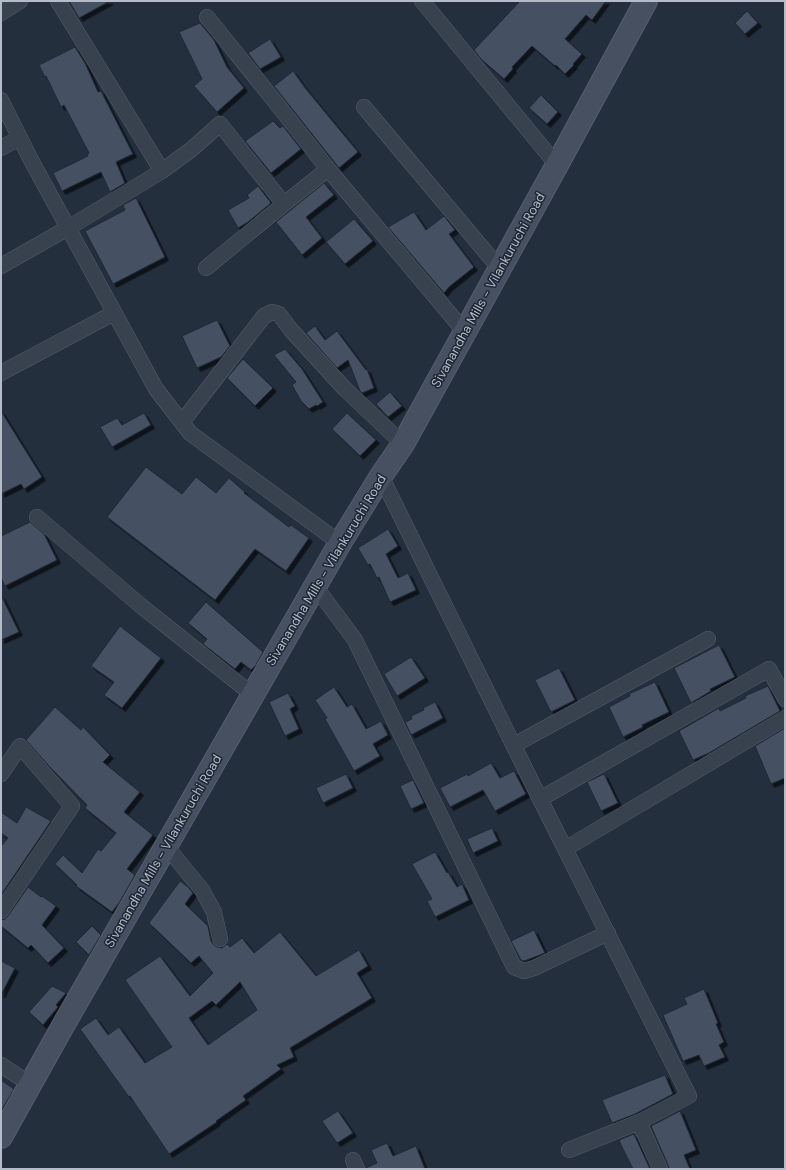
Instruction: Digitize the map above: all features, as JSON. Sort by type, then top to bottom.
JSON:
[{"type":"main road","name":"Sivanandha Mills - Vilankuruchi Road","points":[[1,1137],[315,586],[381,476],[403,444],[557,166],[646,1]]},
{"type":"street","points":[[1,13],[20,1]]},
{"type":"street","points":[[58,1],[162,171]]},
{"type":"street","points":[[422,1],[557,166]]},
{"type":"street","points":[[207,17],[328,169],[465,332]]},
{"type":"street","points":[[1,100],[68,228],[156,389],[190,433],[340,543]]},
{"type":"street","points":[[364,107],[500,269]]},
{"type":"street","points":[[1,266],[68,228],[162,171],[192,149],[220,124],[284,204]]},
{"type":"street","points":[[1,148],[20,138]]},
{"type":"street","points":[[206,268],[328,169]]},
{"type":"street","points":[[182,422],[264,316],[272,312],[279,314],[291,330],[344,388],[403,444]]},
{"type":"street","points":[[1,373],[114,313]]},
{"type":"street","points":[[381,476],[540,799],[689,1096],[639,1122],[570,1150]]},
{"type":"street","points":[[37,517],[140,605],[252,695]]},
{"type":"street","points":[[315,586],[355,640],[514,967],[524,971],[534,968],[608,933]]},
{"type":"street","points":[[514,746],[708,639]]},
{"type":"street","points":[[540,799],[769,669],[785,699]]},
{"type":"street","points":[[565,849],[785,718]]},
{"type":"street","points":[[1,774],[20,746],[72,806],[1,911]]},
{"type":"street","points":[[166,846],[202,890],[214,912],[220,939]]},
{"type":"street","points":[[1,1065],[30,1084]]},
{"type":"street","points":[[639,1122],[660,1169]]},
{"type":"building","points":[[69,1],[110,1],[79,18]]},
{"type":"building","points":[[520,1],[606,1],[592,20],[586,15],[565,39],[582,54],[565,74],[532,46],[512,67],[513,69],[504,79],[481,59],[474,50]]},
{"type":"building","points":[[747,11],[758,23],[745,34],[735,23]]},
{"type":"building","points":[[200,23],[214,40],[227,67],[244,88],[217,112],[194,86],[202,79],[179,32]]},
{"type":"building","points":[[270,39],[281,57],[260,69],[248,53]]},
{"type":"building","points":[[75,47],[85,63],[98,92],[101,91],[133,154],[116,162],[125,183],[110,192],[101,172],[62,191],[53,173],[88,156],[87,154],[89,153],[64,105],[61,107],[39,65]]},
{"type":"building","points":[[293,71],[358,152],[339,168],[274,86]]},
{"type":"building","points":[[541,95],[558,112],[547,124],[529,108]]},
{"type":"building","points":[[273,121],[280,128],[283,126],[301,149],[271,173],[245,141]]},
{"type":"building","points":[[324,183],[334,195],[306,217],[322,238],[302,255],[276,222]]},
{"type":"building","points":[[258,186],[271,203],[248,222],[238,228],[228,210],[249,198],[247,195]]},
{"type":"building","points":[[136,198],[165,257],[113,284],[85,231],[125,210],[123,205]]},
{"type":"building","points":[[414,212],[426,230],[444,216],[455,230],[449,234],[474,267],[449,287],[444,293],[388,227]]},
{"type":"building","points":[[354,219],[373,241],[345,264],[326,242]]},
{"type":"building","points":[[217,320],[230,346],[221,357],[197,368],[182,336]]},
{"type":"building","points":[[315,326],[325,340],[337,331],[366,370],[367,369],[374,388],[362,393],[360,391],[348,360],[337,368],[306,333]]},
{"type":"building","points":[[285,349],[302,369],[323,402],[317,406],[316,405],[309,409],[301,401],[292,385],[296,382],[274,355]]},
{"type":"building","points":[[243,359],[273,388],[255,406],[227,378]]},
{"type":"building","points":[[390,392],[402,406],[388,417],[376,404]]},
{"type":"building","points":[[1,411],[42,477],[24,489],[21,484],[1,494]]},
{"type":"building","points":[[144,413],[151,425],[112,447],[100,427],[117,418],[122,425]]},
{"type":"building","points":[[347,413],[376,440],[360,456],[332,429]]},
{"type":"building","points":[[146,467],[182,494],[196,477],[216,493],[229,478],[245,492],[244,493],[289,527],[291,525],[309,538],[286,571],[255,549],[215,600],[107,517]]},
{"type":"building","points":[[30,522],[44,534],[57,560],[5,586],[1,578],[1,536]]},
{"type":"building","points":[[388,529],[398,546],[386,554],[398,578],[408,573],[416,590],[390,602],[379,577],[377,578],[370,564],[368,565],[358,548]]},
{"type":"building","points":[[1,595],[19,632],[1,640]]},
{"type":"building","points":[[206,602],[263,652],[256,665],[251,670],[241,662],[235,669],[203,644],[207,639],[188,623]]},
{"type":"building","points":[[120,626],[161,658],[122,708],[104,695],[114,682],[91,666]]},
{"type":"building","points":[[719,645],[735,677],[710,689],[711,691],[691,703],[674,668]]},
{"type":"building","points":[[411,657],[425,678],[397,696],[384,674]]},
{"type":"building","points":[[559,668],[575,700],[551,712],[535,680]]},
{"type":"building","points":[[655,682],[669,712],[642,725],[643,727],[623,737],[609,707],[630,696],[629,694]]},
{"type":"building","points":[[768,686],[780,711],[709,753],[693,760],[679,731],[719,708],[720,711],[746,698],[745,696]]},
{"type":"building","points":[[334,687],[347,707],[352,704],[366,729],[381,721],[388,735],[373,744],[380,756],[354,771],[325,719],[327,718],[315,700]]},
{"type":"building","points":[[288,693],[295,706],[290,709],[299,729],[285,736],[269,702]]},
{"type":"building","points":[[435,702],[443,718],[411,735],[405,722],[412,719],[411,716],[424,710],[423,708]]},
{"type":"building","points":[[55,707],[81,730],[83,727],[110,755],[103,762],[140,792],[124,812],[153,835],[127,869],[135,875],[112,912],[76,886],[77,885],[55,864],[63,855],[82,873],[98,849],[101,851],[116,833],[85,808],[87,805],[26,740]]},
{"type":"building","points":[[785,728],[785,778],[771,784],[755,746]]},
{"type":"building","points":[[491,763],[500,778],[514,771],[526,794],[495,811],[483,790],[450,807],[440,788],[467,774],[468,776]]},
{"type":"building","points":[[346,774],[353,788],[323,803],[316,788]]},
{"type":"building","points":[[604,774],[618,803],[601,811],[587,782]]},
{"type":"building","points":[[413,780],[424,803],[411,809],[400,786]]},
{"type":"building","points":[[26,807],[51,821],[1,895],[1,846],[8,838],[1,833],[1,812],[17,823]]},
{"type":"building","points":[[492,828],[498,841],[473,853],[467,839]]},
{"type":"building","points":[[435,852],[457,887],[462,884],[469,900],[435,917],[427,901],[432,899],[412,864]]},
{"type":"building","points":[[180,881],[193,893],[185,904],[208,926],[211,941],[217,947],[222,948],[227,944],[230,947],[242,938],[254,953],[280,932],[316,976],[359,950],[368,966],[357,973],[372,998],[290,1048],[294,1057],[277,1065],[281,1069],[243,1096],[246,1100],[216,1121],[217,1122],[169,1154],[130,1096],[129,1097],[80,1029],[96,1018],[108,1035],[119,1027],[145,1063],[172,1047],[125,980],[160,956],[190,996],[213,973],[199,956],[191,963],[149,923]],"holes":[[[240,982],[257,1010],[208,1045],[189,1018],[212,1001],[216,1005]]]},
{"type":"building","points":[[28,887],[56,906],[42,925],[64,948],[48,963],[31,945],[28,948],[1,926],[1,920],[8,916]]},
{"type":"building","points":[[92,926],[101,935],[89,955],[76,942]]},
{"type":"building","points":[[534,930],[545,953],[524,961],[521,960],[511,941]]},
{"type":"building","points":[[1,961],[15,968],[1,995]]},
{"type":"building","points":[[52,986],[66,993],[56,1005],[58,1007],[43,1025],[29,1012]]},
{"type":"building","points":[[704,989],[724,1042],[719,1045],[725,1057],[704,1066],[699,1055],[683,1061],[663,1015],[687,1004],[684,998]]},
{"type":"building","points":[[665,1075],[673,1094],[635,1114],[612,1123],[602,1100]]},
{"type":"building","points":[[1,1080],[14,1089],[1,1111]]},
{"type":"building","points":[[338,1111],[353,1133],[337,1143],[322,1121]]},
{"type":"building","points":[[680,1111],[696,1150],[684,1155],[690,1169],[669,1169],[651,1126]]},
{"type":"building","points":[[634,1134],[650,1169],[633,1169],[621,1145],[619,1140]]},
{"type":"building","points":[[387,1143],[393,1156],[416,1146],[425,1169],[366,1169],[377,1163],[371,1150]]}]
